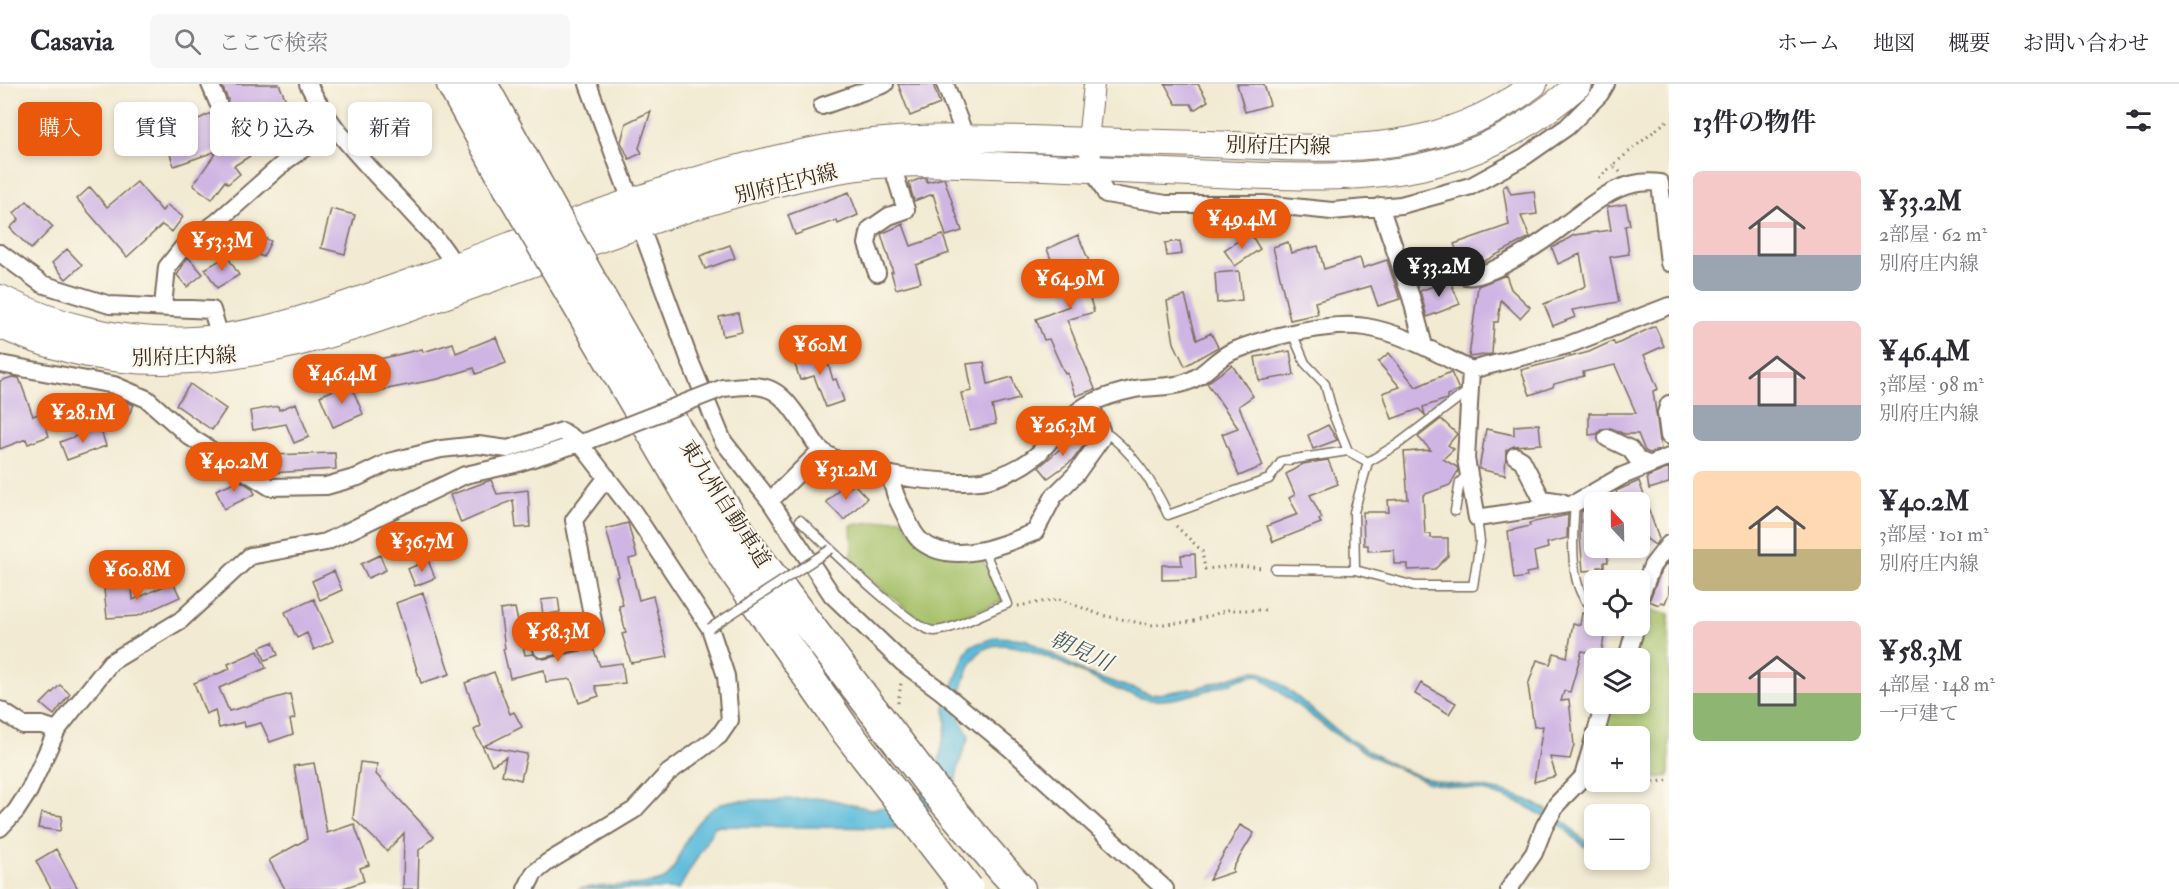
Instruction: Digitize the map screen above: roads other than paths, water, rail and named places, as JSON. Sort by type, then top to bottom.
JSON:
[{"type":"highway","name":"東九州自動車道","points":[[452,84],[522,184],[586,296],[676,430],[748,545],[936,792],[1012,880]]},
{"type":"highway","name":"東九州自動車道","points":[[482,84],[522,184]]},
{"type":"highway","name":"東九州自動車道","points":[[586,296],[654,440],[726,559],[846,731],[968,889]]},
{"type":"main road","name":"別府庄内線","points":[[0,325],[37,340],[95,355],[127,360],[196,361],[232,358],[296,344],[458,278],[635,214],[689,183],[829,148],[911,138],[1323,148],[1390,145],[1455,129],[1497,109],[1534,84]]},
{"type":"main road","name":"別府庄内線","points":[[635,214],[713,201],[826,173],[927,163],[1320,178],[1392,174],[1464,156],[1500,140],[1530,122],[1579,84]]},
{"type":"main road","name":"別府庄内線","points":[[0,298],[53,320],[104,333],[162,340],[220,337],[458,278]]},
{"type":"street","points":[[210,84],[218,102]]},
{"type":"street","points":[[308,84],[319,102]]},
{"type":"street","points":[[588,84],[635,214],[723,441],[770,501],[832,595],[903,663],[976,719],[1165,889]]},
{"type":"street","points":[[822,106],[885,84]]},
{"type":"street","points":[[945,84],[966,138]]},
{"type":"street","points":[[1094,84],[1088,141],[1093,169],[1106,194],[1166,204],[1263,204],[1332,211],[1401,204],[1471,186],[1567,127],[1600,94],[1606,84]]},
{"type":"street","points":[[336,128],[440,244],[458,278]]},
{"type":"street","points":[[162,306],[167,267],[183,247],[217,222],[293,156]]},
{"type":"street","points":[[877,273],[867,244],[870,229],[889,216],[906,210],[891,165]]},
{"type":"street","points":[[1444,267],[1457,275],[1473,276],[1507,262],[1565,225],[1588,205],[1612,191],[1645,182],[1660,183],[1669,262]]},
{"type":"street","points":[[1380,206],[1411,297],[1424,346]]},
{"type":"street","points":[[0,253],[42,284],[111,305],[212,310],[220,337]]},
{"type":"street","points":[[0,828],[16,811],[29,791],[57,730],[111,662],[181,620],[250,556],[326,542],[465,475],[515,464],[585,441],[723,388],[754,384],[773,389],[791,407],[820,450],[843,463],[891,475],[961,482],[986,480],[1011,472],[1037,455],[1068,421],[1090,404],[1135,389],[1183,384],[1204,375],[1230,352],[1293,335],[1324,328],[1366,327],[1424,346],[1471,370],[1568,345],[1669,306]]},
{"type":"street","points":[[0,364],[114,385],[147,399],[190,437],[270,487],[338,483],[389,462],[441,448],[478,445],[508,449],[562,431],[585,441],[710,628],[720,652],[729,697],[730,720],[719,736],[668,773],[634,810],[534,873],[526,889]]},
{"type":"street","points":[[1471,370],[1468,391],[1467,475],[1477,518],[1575,503],[1648,465],[1669,457]]},
{"type":"street","points":[[891,475],[892,489],[921,542],[949,552],[984,550],[1035,532],[1054,496],[1091,455],[1101,439],[1101,430],[1090,404]]},
{"type":"street","points":[[1669,404],[1666,413],[1669,436]]},
{"type":"street","points":[[1607,438],[1623,445],[1638,460],[1648,465]]},
{"type":"street","points":[[770,501],[820,450]]},
{"type":"street","points":[[1515,456],[1522,460],[1542,499],[1575,503]]},
{"type":"street","points":[[542,649],[588,639],[595,630],[574,520],[607,477]]},
{"type":"street","points":[[1650,571],[1669,544]]},
{"type":"street","points":[[0,710],[22,725],[42,725],[57,730]]},
{"type":"street","points":[[1509,889],[1534,853],[1544,827],[1557,804],[1584,774]]},
{"type":"lane","points":[[1293,335],[1305,363],[1324,384],[1348,451]]},
{"type":"lane","points":[[1355,570],[1354,512],[1368,462],[1398,444],[1468,391]]},
{"type":"lane","points":[[1101,430],[1122,446],[1146,476],[1168,515],[1269,479],[1282,461],[1348,451],[1368,462]]},
{"type":"lane","points":[[1455,511],[1460,482],[1467,475]]},
{"type":"lane","points":[[1575,503],[1576,581],[1584,597]]},
{"type":"lane","points":[[1275,569],[1355,570],[1415,586],[1473,585],[1480,542],[1477,518]]},
{"type":"lane","points":[[800,520],[916,624],[931,631],[943,629],[1007,604],[984,550]]},
{"type":"lane","points":[[710,628],[831,549]]},
{"type":"water","points":[[997,637],[1025,639],[1084,672],[1151,695],[1197,688],[1251,671],[1259,672],[1294,694],[1336,730],[1393,764],[1429,779],[1503,792],[1527,800],[1566,823],[1584,840],[1584,846],[1562,826],[1522,804],[1488,792],[1429,783],[1371,756],[1332,732],[1258,675],[1191,695],[1152,700],[1134,696],[1037,653],[1014,646],[994,645],[979,653],[974,659],[962,689],[956,712],[969,736],[958,767],[954,791],[901,828],[715,826],[679,889],[578,889],[648,884],[666,878],[697,823],[710,810],[729,801],[824,798],[871,809],[885,807],[920,794],[935,774],[946,726],[945,706],[966,652],[971,646]]},
{"type":"water label","name":"朝見川","points":[[1081,651]]}]
